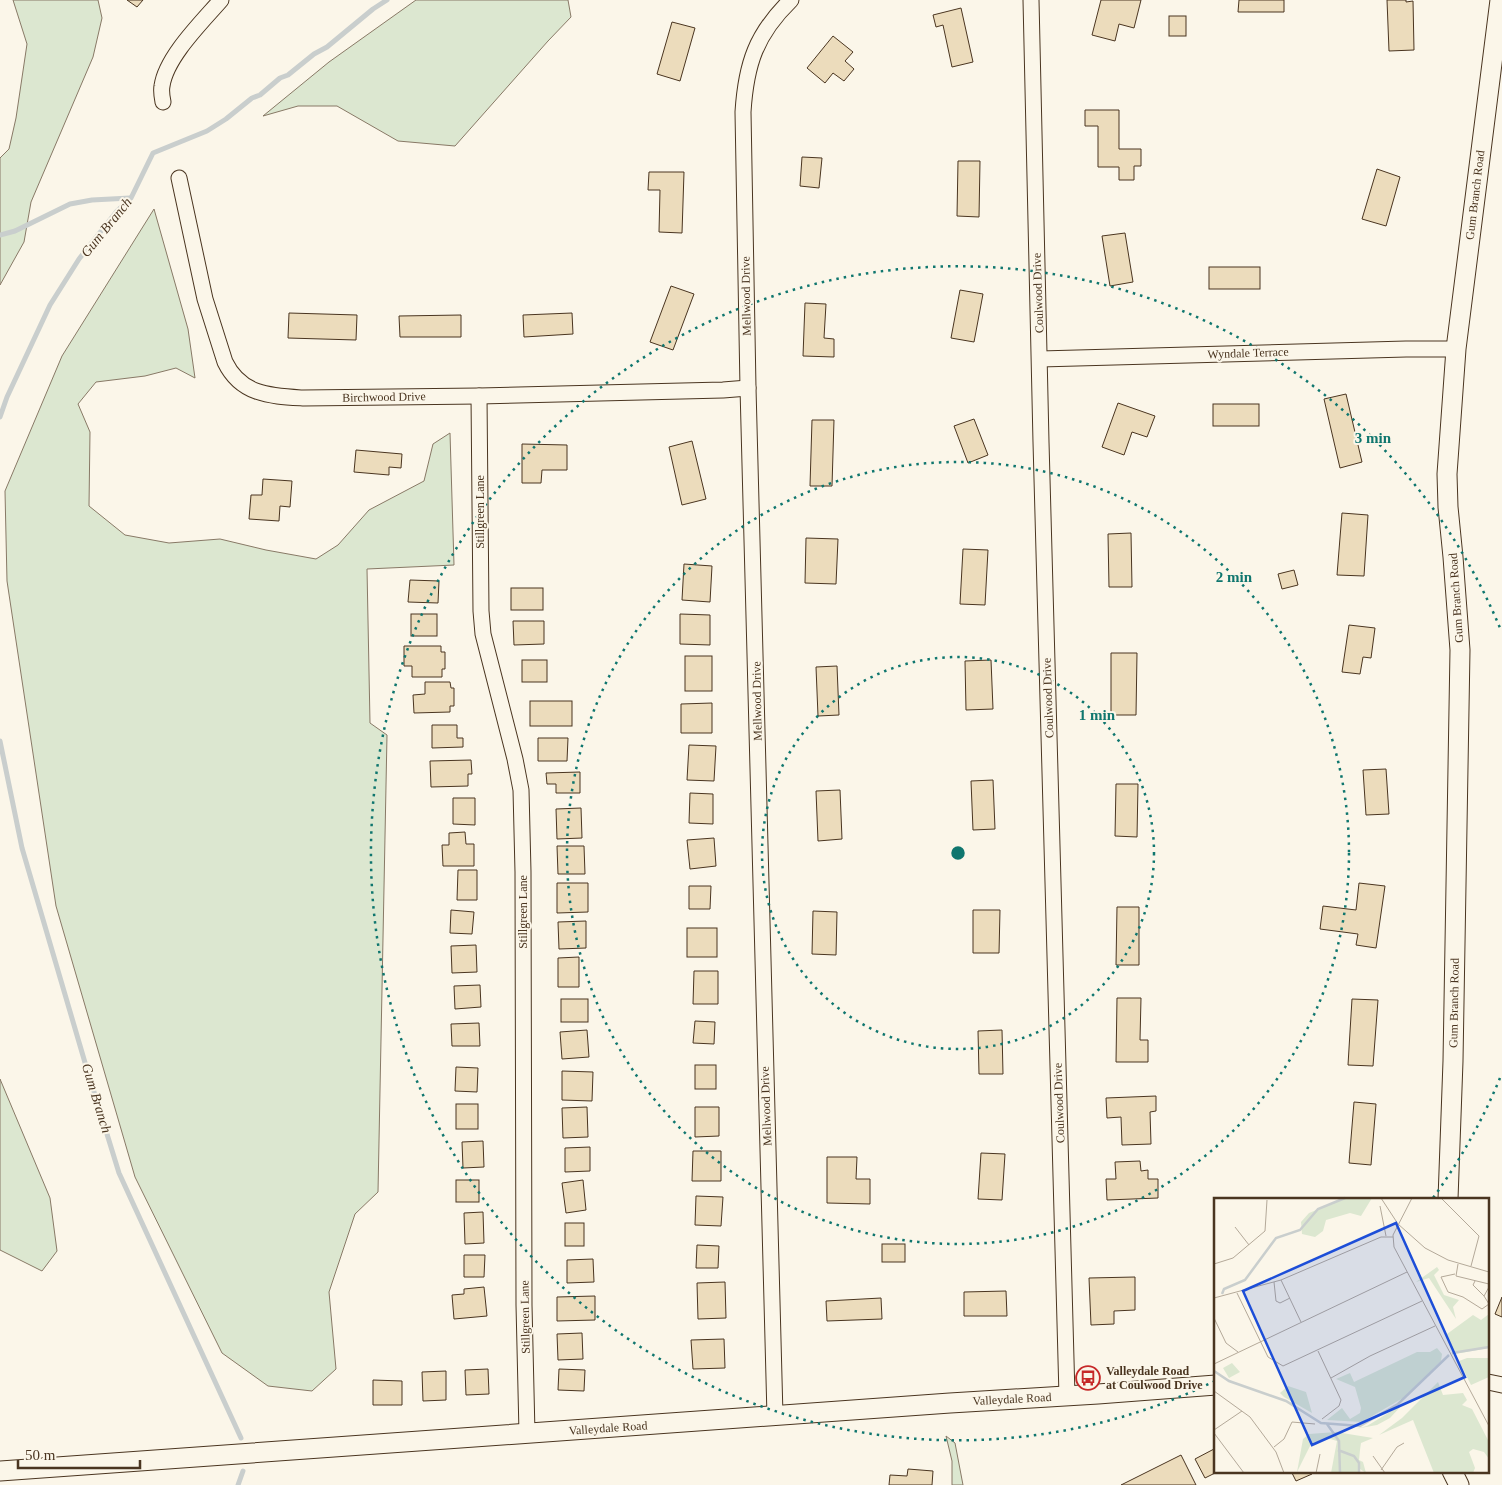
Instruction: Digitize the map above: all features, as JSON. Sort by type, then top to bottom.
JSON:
[{"type":"street","points":[[163,102],[162,86],[167,71],[177,53],[222,0]]},
{"type":"street","name":"Mellwood Drive","points":[[775,1416],[748,388],[743,112],[745,85],[753,54],[766,30],[791,0]]},
{"type":"street","name":"Coulwood Drive","points":[[1031,0],[1042,472],[1068,1396]]},
{"type":"street","name":"Gum Branch Road","points":[[1448,1198],[1460,650],[1447,474],[1456,349],[1500,0]]},
{"type":"street","name":"Birchwood Drive","points":[[179,178],[203,290],[224,362],[237,381],[262,394],[277,397],[313,398],[479,396],[748,388]]},
{"type":"street","name":"Wyndale Terrace","points":[[1040,359],[1456,349]]},
{"type":"street","name":"Stillgreen Lane","points":[[479,396],[480,611],[483,634],[515,759],[521,790],[523,872],[524,1306],[527,1433]]},
{"type":"street","name":"Valleydale Road","points":[[0,1470],[1214,1385]]},
{"type":"street","points":[[1452,1472],[1459,1485]]},
{"type":"green space","points":[[13,0],[98,0],[102,18],[93,57],[31,202],[24,242],[0,285],[0,158],[9,149],[16,118],[27,44]]},
{"type":"green space","points":[[416,0],[568,0],[571,17],[455,146],[398,141],[337,106],[298,106],[263,116],[329,62]]},
{"type":"green space","points":[[154,209],[188,329],[195,378],[176,368],[145,376],[96,382],[78,404],[90,432],[89,506],[125,535],[169,543],[220,539],[316,559],[338,545],[369,510],[424,481],[433,444],[450,433],[454,565],[367,569],[370,723],[387,735],[378,1192],[355,1214],[329,1292],[336,1369],[312,1391],[268,1386],[222,1353],[135,1177],[56,906],[7,581],[5,491],[62,356]]},
{"type":"green space","points":[[0,1079],[50,1198],[57,1251],[42,1271],[0,1250]]},
{"type":"green space","points":[[946,1436],[955,1443],[963,1485],[952,1485],[952,1461]]},
{"type":"building","points":[[127,0],[143,0],[137,7]]},
{"type":"building","points":[[1101,0],[1141,0],[1134,28],[1119,24],[1115,41],[1092,35]]},
{"type":"building","points":[[1239,0],[1284,0],[1284,12],[1238,12]]},
{"type":"building","points":[[1387,0],[1413,1],[1414,50],[1389,51]]},
{"type":"building","points":[[961,8],[973,62],[952,67],[943,25],[936,27],[933,15]]},
{"type":"building","points":[[1169,16],[1186,16],[1186,36],[1169,36]]},
{"type":"building","points":[[672,22],[695,28],[680,81],[657,74]]},
{"type":"building","points":[[833,36],[853,52],[845,61],[854,69],[844,81],[833,73],[825,83],[807,68]]},
{"type":"building","points":[[1085,110],[1119,110],[1119,149],[1141,149],[1141,166],[1134,166],[1134,180],[1119,180],[1119,167],[1098,167],[1098,126],[1085,126]]},
{"type":"building","points":[[802,157],[822,158],[819,188],[800,186]]},
{"type":"building","points":[[958,161],[980,161],[979,217],[957,216]]},
{"type":"building","points":[[1377,169],[1400,177],[1386,226],[1362,219]]},
{"type":"building","points":[[649,172],[684,172],[682,233],[659,232],[660,190],[648,190]]},
{"type":"building","points":[[1125,233],[1133,282],[1110,286],[1102,236]]},
{"type":"building","points":[[1209,267],[1260,267],[1260,289],[1209,289]]},
{"type":"building","points":[[671,286],[694,294],[673,350],[650,342]]},
{"type":"building","points":[[960,290],[983,294],[974,342],[951,338]]},
{"type":"building","points":[[805,303],[826,304],[824,338],[834,339],[834,357],[803,356]]},
{"type":"building","points":[[289,313],[357,315],[356,340],[288,338]]},
{"type":"building","points":[[572,313],[573,334],[524,337],[523,315]]},
{"type":"building","points":[[461,315],[461,337],[400,337],[399,316]]},
{"type":"building","points":[[1346,394],[1362,462],[1340,468],[1324,399]]},
{"type":"building","points":[[1118,403],[1155,416],[1147,437],[1132,432],[1124,455],[1102,447]]},
{"type":"building","points":[[1213,404],[1259,404],[1259,426],[1213,426]]},
{"type":"building","points":[[974,419],[988,455],[968,463],[954,426]]},
{"type":"building","points":[[812,420],[834,420],[832,486],[810,486]]},
{"type":"building","points":[[692,441],[706,499],[682,505],[669,447]]},
{"type":"building","points":[[522,444],[567,445],[567,470],[542,470],[541,483],[522,483]]},
{"type":"building","points":[[356,450],[402,454],[401,468],[389,467],[389,475],[354,472]]},
{"type":"building","points":[[263,479],[292,481],[290,507],[280,506],[279,521],[249,519],[251,495],[262,495]]},
{"type":"building","points":[[1342,513],[1368,515],[1364,576],[1337,575]]},
{"type":"building","points":[[1131,533],[1132,587],[1109,587],[1108,534]]},
{"type":"building","points":[[806,538],[838,539],[836,584],[805,583]]},
{"type":"building","points":[[963,549],[988,550],[985,605],[960,604]]},
{"type":"building","points":[[684,564],[712,566],[710,602],[682,600]]},
{"type":"building","points":[[1294,570],[1298,585],[1282,589],[1278,574]]},
{"type":"building","points":[[410,580],[439,581],[438,603],[408,602]]},
{"type":"building","points":[[511,588],[543,588],[543,610],[511,610]]},
{"type":"building","points":[[411,614],[437,614],[437,636],[411,636]]},
{"type":"building","points":[[680,614],[710,615],[710,645],[680,644]]},
{"type":"building","points":[[513,621],[544,621],[544,644],[514,645]]},
{"type":"building","points":[[1349,625],[1375,628],[1371,658],[1363,657],[1360,674],[1342,672]]},
{"type":"building","points":[[404,646],[441,646],[441,652],[445,652],[445,669],[442,669],[442,677],[412,677],[412,666],[404,666]]},
{"type":"building","points":[[1111,653],[1137,653],[1136,715],[1111,715]]},
{"type":"building","points":[[685,656],[712,656],[712,691],[685,691]]},
{"type":"building","points":[[522,660],[547,660],[547,682],[522,682]]},
{"type":"building","points":[[991,660],[993,709],[966,710],[965,661]]},
{"type":"building","points":[[837,666],[839,715],[818,716],[816,667]]},
{"type":"building","points":[[425,682],[450,682],[451,688],[454,688],[454,706],[450,706],[450,712],[414,713],[413,695],[425,694]]},
{"type":"building","points":[[530,701],[572,701],[572,726],[530,726]]},
{"type":"building","points":[[712,703],[712,733],[681,733],[681,704]]},
{"type":"building","points":[[432,725],[457,725],[457,738],[463,738],[463,747],[432,748]]},
{"type":"building","points":[[538,738],[568,738],[567,761],[538,761]]},
{"type":"building","points":[[689,745],[716,746],[714,781],[687,780]]},
{"type":"building","points":[[471,760],[472,774],[468,774],[468,786],[431,787],[430,761]]},
{"type":"building","points":[[1386,769],[1389,814],[1366,815],[1363,770]]},
{"type":"building","points":[[580,772],[580,793],[556,793],[556,784],[547,784],[546,773]]},
{"type":"building","points":[[993,780],[995,829],[973,830],[971,781]]},
{"type":"building","points":[[1116,784],[1138,784],[1137,837],[1115,836]]},
{"type":"building","points":[[840,790],[842,839],[818,841],[816,791]]},
{"type":"building","points":[[690,793],[713,794],[713,824],[689,823]]},
{"type":"building","points":[[453,798],[475,798],[475,825],[453,824]]},
{"type":"building","points":[[581,808],[582,838],[557,839],[556,809]]},
{"type":"building","points":[[465,832],[466,844],[474,844],[474,866],[443,866],[442,845],[449,845],[449,833]]},
{"type":"building","points":[[714,838],[716,866],[690,869],[687,840]]},
{"type":"building","points":[[557,846],[584,846],[585,874],[558,874]]},
{"type":"building","points":[[458,870],[477,870],[477,900],[457,900]]},
{"type":"building","points":[[557,883],[588,883],[588,912],[557,913]]},
{"type":"building","points":[[1359,883],[1385,886],[1376,948],[1356,945],[1358,934],[1320,929],[1323,906],[1356,910]]},
{"type":"building","points":[[689,886],[711,886],[710,909],[689,909]]},
{"type":"building","points":[[1117,907],[1139,907],[1139,965],[1116,965]]},
{"type":"building","points":[[451,910],[474,912],[472,934],[450,933]]},
{"type":"building","points":[[973,910],[1000,910],[999,953],[973,953]]},
{"type":"building","points":[[813,911],[837,912],[836,955],[812,954]]},
{"type":"building","points":[[586,921],[586,948],[559,949],[558,922]]},
{"type":"building","points":[[687,928],[717,928],[717,957],[687,957]]},
{"type":"building","points":[[476,945],[477,972],[452,973],[451,946]]},
{"type":"building","points":[[579,957],[579,987],[558,987],[558,958]]},
{"type":"building","points":[[694,971],[718,971],[718,1004],[693,1004]]},
{"type":"building","points":[[480,985],[481,1007],[455,1009],[454,986]]},
{"type":"building","points":[[1117,998],[1141,998],[1140,1040],[1148,1040],[1148,1062],[1116,1062]]},
{"type":"building","points":[[561,999],[588,999],[588,1022],[561,1022]]},
{"type":"building","points":[[1352,999],[1378,1000],[1373,1066],[1348,1065]]},
{"type":"building","points":[[695,1021],[715,1022],[714,1044],[693,1043]]},
{"type":"building","points":[[479,1023],[480,1046],[452,1046],[451,1024]]},
{"type":"building","points":[[587,1030],[589,1057],[562,1059],[560,1032]]},
{"type":"building","points":[[1002,1030],[1003,1074],[979,1074],[978,1031]]},
{"type":"building","points":[[695,1065],[716,1065],[716,1089],[695,1089]]},
{"type":"building","points":[[456,1067],[478,1068],[477,1092],[455,1091]]},
{"type":"building","points":[[562,1071],[593,1072],[592,1101],[562,1100]]},
{"type":"building","points":[[1156,1096],[1156,1111],[1150,1112],[1151,1144],[1122,1145],[1121,1117],[1107,1118],[1106,1098]]},
{"type":"building","points":[[1354,1102],[1376,1104],[1371,1165],[1349,1163]]},
{"type":"building","points":[[456,1104],[478,1104],[478,1129],[456,1129]]},
{"type":"building","points":[[587,1107],[588,1137],[563,1138],[562,1108]]},
{"type":"building","points":[[695,1107],[719,1107],[719,1136],[695,1137]]},
{"type":"building","points":[[483,1141],[484,1167],[463,1168],[462,1142]]},
{"type":"building","points":[[590,1147],[590,1171],[565,1172],[565,1148]]},
{"type":"building","points":[[693,1151],[721,1151],[721,1181],[692,1181]]},
{"type":"building","points":[[981,1153],[1005,1154],[1002,1200],[978,1199]]},
{"type":"building","points":[[827,1157],[857,1157],[856,1179],[870,1179],[870,1204],[827,1203]]},
{"type":"building","points":[[1140,1161],[1141,1171],[1148,1170],[1148,1179],[1158,1179],[1158,1198],[1107,1200],[1106,1179],[1116,1179],[1115,1162]]},
{"type":"building","points":[[456,1180],[479,1180],[479,1202],[456,1202]]},
{"type":"building","points":[[583,1180],[586,1210],[566,1213],[562,1183]]},
{"type":"building","points":[[696,1196],[723,1197],[721,1226],[695,1225]]},
{"type":"building","points":[[483,1212],[484,1243],[465,1244],[464,1213]]},
{"type":"building","points":[[565,1223],[584,1223],[584,1246],[565,1246]]},
{"type":"building","points":[[882,1244],[905,1244],[905,1262],[882,1262]]},
{"type":"building","points":[[697,1245],[719,1246],[718,1268],[696,1268]]},
{"type":"building","points":[[464,1255],[485,1255],[484,1277],[464,1277]]},
{"type":"building","points":[[593,1259],[594,1282],[567,1283],[567,1260]]},
{"type":"building","points":[[1135,1277],[1135,1310],[1114,1311],[1114,1324],[1091,1325],[1089,1278]]},
{"type":"building","points":[[725,1282],[726,1318],[698,1319],[697,1283]]},
{"type":"building","points":[[484,1287],[487,1316],[454,1319],[452,1295],[464,1294],[464,1289]]},
{"type":"building","points":[[1006,1291],[1007,1316],[964,1316],[964,1292]]},
{"type":"building","points":[[595,1296],[595,1320],[557,1321],[557,1297]]},
{"type":"building","points":[[1502,1297],[1502,1317],[1495,1314]]},
{"type":"building","points":[[881,1298],[882,1319],[827,1321],[826,1301]]},
{"type":"building","points":[[582,1333],[583,1359],[558,1360],[557,1334]]},
{"type":"building","points":[[724,1339],[725,1368],[693,1369],[691,1340]]},
{"type":"building","points":[[488,1369],[489,1394],[466,1395],[465,1370]]},
{"type":"building","points":[[559,1369],[585,1370],[584,1391],[558,1390]]},
{"type":"building","points":[[446,1371],[446,1400],[423,1401],[422,1372]]},
{"type":"building","points":[[373,1380],[402,1381],[402,1405],[373,1405]]},
{"type":"building","points":[[1214,1449],[1214,1472],[1217,1472],[1205,1478],[1195,1459]]},
{"type":"building","points":[[1181,1455],[1196,1485],[1121,1485]]},
{"type":"building","points":[[908,1469],[933,1471],[932,1485],[889,1485],[890,1475],[907,1476]]},
{"type":"building","points":[[1292,1472],[1311,1472],[1312,1474],[1296,1481]]},
{"type":"waterway","name":"Gum Branch","points":[[0,417],[7,397],[50,305],[79,259],[117,211],[131,198],[153,153],[207,131],[226,119],[280,78],[288,75],[314,54],[327,47],[373,9],[387,0]]},
{"type":"waterway","points":[[0,235],[15,231],[70,204],[92,200],[130,198]]},
{"type":"waterway","name":"Gum Branch","points":[[0,741],[22,848],[119,1173],[241,1438]]},
{"type":"waterway","name":"Gum Branch","points":[[238,1485],[243,1471]]},
{"type":"place","name":"Valleydale Road at Coulwood Drive","points":[[1088,1378]]}]
